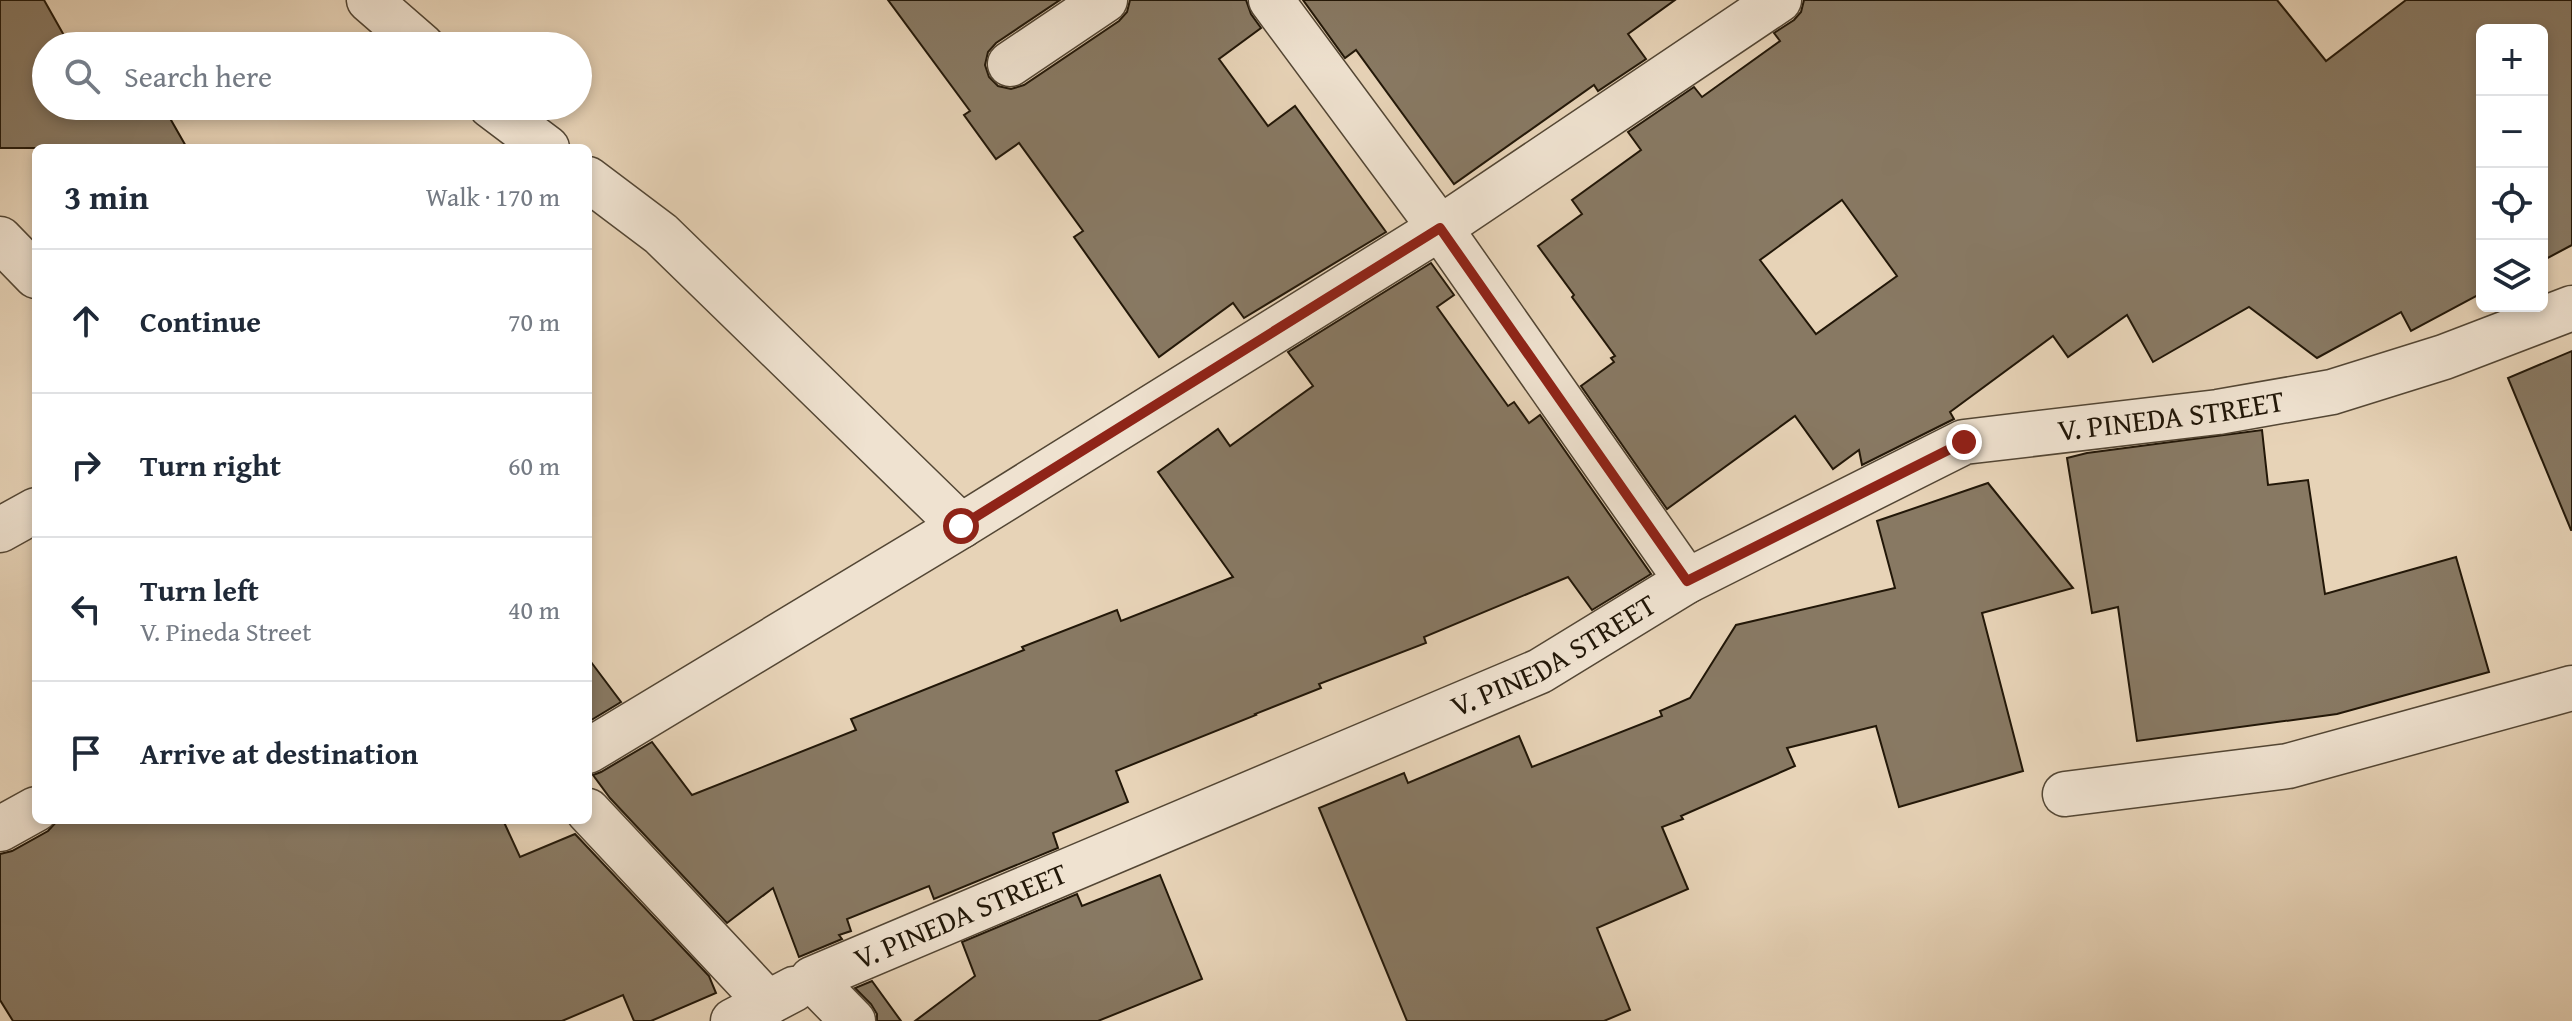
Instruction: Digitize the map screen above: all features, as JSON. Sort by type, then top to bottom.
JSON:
[{"type":"street","points":[[369,0],[406,32]]},
{"type":"street","points":[[1010,64],[1105,0]]},
{"type":"street","points":[[1271,0],[1440,228],[1687,581]]},
{"type":"street","points":[[592,749],[961,526],[1440,228],[1779,0]]},
{"type":"street","points":[[510,120],[542,144]]},
{"type":"street","points":[[592,182],[661,234],[961,526]]},
{"type":"street","points":[[0,239],[32,272]]},
{"type":"street","name":"V. PINEDA STREET","points":[[750,1012],[812,979],[1540,671],[1687,581],[1964,442],[2218,412],[2332,392],[2444,357],[2572,308]]},
{"type":"street","points":[[0,530],[32,512]]},
{"type":"street","points":[[2065,794],[2288,766],[2572,688]]},
{"type":"street","points":[[0,829],[32,811]]},
{"type":"street","points":[[592,816],[750,1012]]},
{"type":"street","points":[[812,979],[853,1021]]},
{"type":"building","points":[[0,0],[44,0],[62,32],[32,32],[32,120],[171,120],[185,144],[32,144],[32,148],[0,148]]},
{"type":"building","points":[[888,0],[1060,0],[996,43],[988,52],[985,65],[989,77],[998,86],[1011,89],[1024,85],[1119,21],[1127,12],[1130,0],[1246,0],[1261,28],[1219,59],[1268,126],[1295,106],[1386,232],[1244,318],[1233,303],[1159,357],[1074,237],[1083,231],[1019,143],[996,159],[964,115],[970,111]]},
{"type":"building","points":[[1303,0],[1675,0],[1628,34],[1646,59],[1598,91],[1594,85],[1454,184],[1356,50],[1345,58]]},
{"type":"building","points":[[1804,0],[2277,0],[2326,61],[2406,0],[2572,0],[2572,245],[2548,258],[2548,24],[2476,24],[2476,296],[2411,331],[2401,312],[2317,358],[2249,307],[2153,362],[2127,315],[2068,357],[2053,336],[1950,412],[1954,419],[1862,465],[1859,450],[1833,469],[1795,416],[1667,509],[1581,386],[1614,362],[1611,358],[1615,356],[1538,246],[1582,214],[1572,200],[1641,150],[1628,132],[1694,87],[1702,97],[1780,41],[1774,33],[1801,12]],"holes":[[[1842,200],[1897,276],[1816,334],[1760,260]]]},
{"type":"building","points":[[1431,263],[1454,295],[1437,307],[1508,406],[1514,402],[1529,423],[1540,415],[1651,574],[1592,610],[1568,577],[1424,637],[1426,643],[1319,684],[1321,688],[1116,771],[1128,802],[1053,833],[1058,848],[934,899],[929,886],[847,919],[851,931],[839,935],[842,939],[799,957],[773,888],[727,923],[610,798],[593,775],[652,742],[692,795],[856,730],[851,719],[1024,650],[1022,647],[1117,610],[1121,621],[1233,577],[1158,472],[1218,429],[1230,446],[1313,386],[1288,352]]},
{"type":"building","points":[[2572,351],[2572,530],[2571,530],[2508,378]]},
{"type":"building","points":[[2262,430],[2268,485],[2308,480],[2325,594],[2456,557],[2489,672],[2337,714],[2137,741],[2118,607],[2092,613],[2067,458]]},
{"type":"building","points":[[1988,483],[2073,588],[1982,613],[2023,771],[1899,807],[1876,726],[1787,748],[1795,766],[1662,827],[1688,889],[1597,928],[1630,1010],[1604,1021],[1407,1021],[1319,808],[1404,773],[1408,783],[1519,736],[1532,767],[1662,716],[1660,711],[1690,698],[1736,625],[1895,588],[1877,521]]},
{"type":"building","points":[[592,663],[621,702],[592,720]]},
{"type":"building","points":[[54,824],[505,824],[520,857],[575,834],[709,976],[716,993],[651,1021],[634,1021],[623,995],[562,1021],[13,1021],[0,1000],[0,854],[12,851],[48,831]]},
{"type":"building","points":[[1160,875],[1202,979],[1098,1021],[915,1021],[975,976],[962,942],[1077,894],[1082,906]]},
{"type":"building","points":[[872,981],[901,1021],[877,1021],[871,1004],[855,988]]},
{"type":"route","points":[[961,526],[1440,228],[1687,581],[1964,442]]}]
